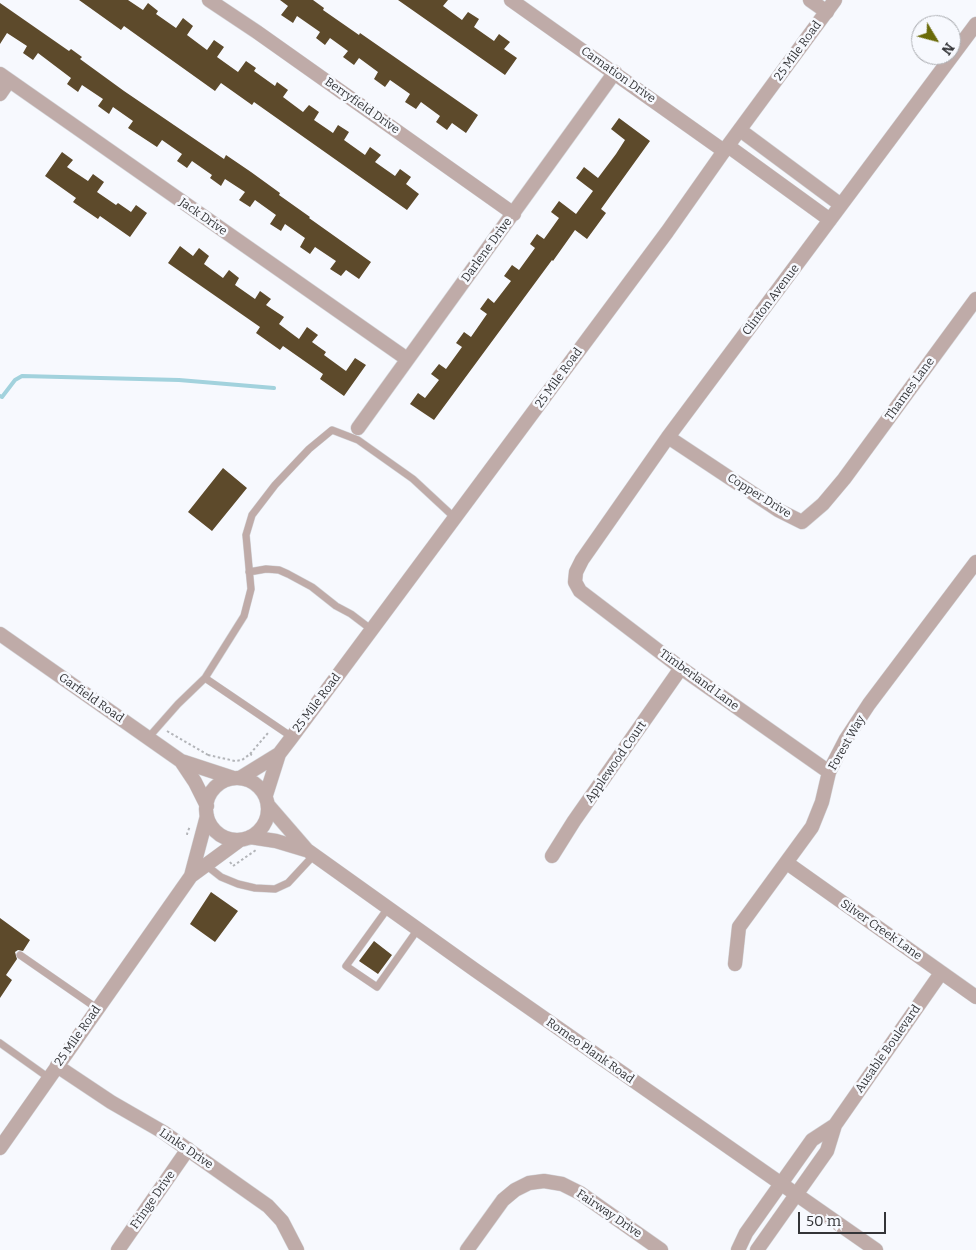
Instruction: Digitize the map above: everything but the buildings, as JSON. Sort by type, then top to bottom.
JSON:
[{"type":"street","name":"Berryfield Drive","points":[[209,0],[514,214]]},
{"type":"street","name":"Carnation Drive","points":[[511,0],[830,220]]},
{"type":"street","points":[[810,0],[827,12]]},
{"type":"street","name":"25 Mile Road","points":[[236,778],[278,754],[292,737],[667,232],[835,0]]},
{"type":"street","name":"Clinton Avenue","points":[[575,582],[576,572],[582,560],[668,437],[976,24]]},
{"type":"street","name":"Darlene Drive","points":[[358,428],[615,72]]},
{"type":"street","points":[[0,94],[5,78]]},
{"type":"street","name":"Jack Drive","points":[[5,78],[407,359]]},
{"type":"street","points":[[740,130],[841,205]]},
{"type":"street","name":"Thames Lane","points":[[844,479],[976,299]]},
{"type":"street","name":"Copper Drive","points":[[668,437],[778,510],[802,522],[823,504],[844,479]]},
{"type":"street","name":"Forest Way","points":[[736,964],[739,928],[812,827],[822,802],[829,772],[846,739],[869,704],[976,562]]},
{"type":"street","name":"Timberland Lane","points":[[575,582],[580,591],[681,668],[829,772]]},
{"type":"street","name":"Garfield Road","points":[[0,634],[182,761],[236,778]]},
{"type":"street","name":"Applewood Court","points":[[552,856],[574,821],[681,668]]},
{"type":"street","name":"25 Mile Road","points":[[267,800],[278,754]]},
{"type":"street","name":"Garfield Road","points":[[182,761],[195,782],[207,811]]},
{"type":"street","points":[[236,778],[252,781],[260,787],[267,800],[268,814],[264,824],[258,832],[245,838],[229,839],[219,834],[212,826],[207,811],[209,795],[216,787],[224,781],[236,778]]},
{"type":"street","name":"Romeo Plank Road","points":[[267,800],[310,853]]},
{"type":"street","name":"25 Mile Road","points":[[0,1148],[191,876],[207,811]]},
{"type":"street","name":"25 Mile Road","points":[[191,876],[245,838]]},
{"type":"street","name":"Romeo Plank Road","points":[[245,838],[276,841],[310,853],[876,1250]]},
{"type":"street","name":"Silver Creek Lane","points":[[787,863],[976,997]]},
{"type":"street","name":"Ausable Boulevard","points":[[757,1250],[827,1151],[835,1125],[941,973]]},
{"type":"street","name":"Links Drive","points":[[58,1066],[111,1102],[163,1132],[268,1206],[282,1221],[297,1250]]},
{"type":"street","name":"Ausable Boulevard","points":[[738,1250],[746,1233],[812,1140],[835,1125]]},
{"type":"street","name":"Fringe Drive","points":[[118,1250],[188,1149]]},
{"type":"street","name":"Fairway Drive","points":[[467,1250],[503,1200],[529,1183],[544,1181],[562,1184],[580,1193],[660,1250]]},
{"type":"lane","points":[[148,738],[205,678],[244,616],[251,589],[246,535],[252,515],[275,484],[332,430],[358,440],[412,479],[455,518]]},
{"type":"lane","points":[[249,572],[266,569],[279,570],[288,574],[312,587],[372,630]]},
{"type":"lane","points":[[205,678],[292,737]]},
{"type":"lane","points":[[206,866],[221,877],[238,884],[255,888],[275,888],[288,883],[310,853]]},
{"type":"lane","points":[[388,908],[346,966],[377,987],[418,929]]},
{"type":"lane","points":[[20,955],[98,1009]]},
{"type":"lane","points":[[0,1043],[49,1078]]},
{"type":"path","points":[[159,726],[208,755],[235,761],[242,760],[250,754],[275,726]]},
{"type":"path","points":[[250,754],[254,758]]},
{"type":"path","points":[[207,760],[208,755]]},
{"type":"path","points":[[190,826],[187,834],[193,836]]},
{"type":"path","points":[[230,862],[233,866],[256,850],[263,850]]},
{"type":"waterway","points":[[0,396],[2,397],[15,380],[22,376],[179,380],[274,388]]}]
